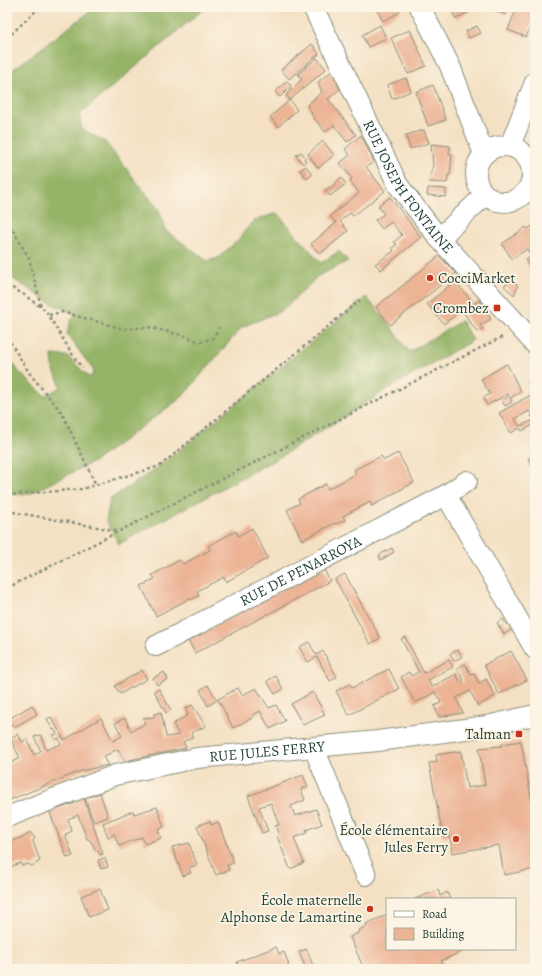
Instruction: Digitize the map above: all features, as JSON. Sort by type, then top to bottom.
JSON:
[{"type":"street","name":"RUE JOSEPH FONTAINE","points":[[313,7],[398,185],[438,237],[535,344]]},
{"type":"street","points":[[420,7],[450,66],[484,154]]},
{"type":"street","points":[[510,146],[535,82]]},
{"type":"street","points":[[510,146],[526,155],[531,162],[534,171],[529,188],[517,200],[500,203],[485,195],[479,188],[476,175],[479,161],[484,154],[496,147],[510,146]]},
{"type":"street","points":[[438,237],[446,232],[485,195]]},
{"type":"street","name":"RUE DE PENARROYA","points":[[156,646],[446,495],[467,481]]},
{"type":"street","points":[[446,495],[535,649]]},
{"type":"street","name":"RUE JULES FERRY","points":[[7,817],[115,775],[197,758],[314,748],[487,726],[535,715]]},
{"type":"street","points":[[314,748],[366,875]]},
{"type":"path","points":[[7,38],[40,7]]},
{"type":"path","points":[[7,220],[29,258],[41,307]]},
{"type":"path","points":[[7,285],[41,307],[49,315],[77,362],[83,366]]},
{"type":"path","points":[[7,495],[82,489],[160,466],[360,300]]},
{"type":"path","points":[[49,315],[62,312],[124,328],[148,327],[185,336],[200,342],[213,338],[219,327]]},
{"type":"path","points":[[7,588],[520,328]]},
{"type":"path","points":[[7,337],[30,374],[62,413],[96,485]]},
{"type":"path","points":[[7,510],[120,531]]},
{"type":"green space","points":[[96,7],[206,7],[79,115],[82,129],[105,142],[159,210],[165,230],[207,261],[218,258],[238,240],[253,221],[277,213],[321,263],[339,251],[348,261],[318,276],[283,310],[242,327],[182,397],[95,461],[29,494],[7,495],[7,354],[19,372],[45,396],[61,387],[53,368],[52,355],[67,356],[90,378],[94,371],[67,334],[71,320],[77,314],[52,304],[7,275],[7,74]]},
{"type":"green space","points":[[366,297],[390,325],[409,352],[461,321],[473,340],[393,386],[278,458],[119,544],[106,521],[110,499],[160,466]]},
{"type":"building","points":[[375,7],[397,7],[400,12],[383,21]]},
{"type":"building","points":[[449,7],[471,7],[472,10],[456,19]]},
{"type":"building","points":[[495,7],[509,7],[506,15],[494,10]]},
{"type":"building","points":[[517,7],[535,7],[535,17],[526,37],[508,30]]},
{"type":"building","points":[[380,25],[386,38],[368,47],[362,35]]},
{"type":"building","points":[[477,26],[481,33],[469,38],[466,31]]},
{"type":"building","points":[[410,30],[426,66],[408,74],[391,38]]},
{"type":"building","points":[[312,44],[319,54],[289,79],[281,70]]},
{"type":"building","points":[[317,58],[326,69],[290,100],[286,95],[302,79],[298,74]]},
{"type":"building","points":[[332,71],[340,89],[328,99],[356,135],[347,142],[334,125],[325,132],[311,114],[312,113],[307,105],[322,92],[318,82]]},
{"type":"building","points":[[406,78],[411,91],[392,99],[387,85]]},
{"type":"building","points":[[287,81],[291,86],[280,97],[275,92]]},
{"type":"building","points":[[433,85],[446,120],[428,126],[416,92]]},
{"type":"building","points":[[290,100],[297,110],[278,127],[270,117]]},
{"type":"building","points":[[424,130],[429,143],[410,149],[406,135]]},
{"type":"building","points":[[361,135],[374,162],[366,167],[385,191],[353,216],[350,213],[340,221],[348,231],[320,254],[311,244],[336,223],[330,216],[359,193],[350,181],[352,179],[340,163],[350,155],[345,149]]},
{"type":"building","points":[[323,141],[334,155],[318,168],[308,154]]},
{"type":"building","points":[[431,144],[450,146],[449,154],[452,154],[450,175],[448,175],[447,183],[429,182],[433,164]]},
{"type":"building","points":[[301,152],[306,161],[303,164],[296,155]]},
{"type":"building","points":[[306,166],[312,175],[307,179],[300,170]]},
{"type":"building","points":[[341,177],[346,184],[330,196],[325,190],[329,187],[330,189]]},
{"type":"building","points":[[428,188],[446,189],[446,197],[427,195]]},
{"type":"building","points":[[390,197],[421,237],[381,270],[375,264],[394,251],[392,248],[397,244],[394,242],[402,235],[391,222],[382,229],[375,220],[384,214],[378,206]]},
{"type":"building","points":[[535,224],[535,268],[531,270],[526,260],[531,256],[527,249],[512,259],[502,244],[526,227],[528,229]]},
{"type":"building","name":"CocciMarket","points":[[439,256],[456,273],[390,325],[376,307]]},
{"type":"building","points":[[512,279],[518,286],[514,295],[504,286]]},
{"type":"building","points":[[455,281],[472,301],[444,324],[427,304]]},
{"type":"building","points":[[480,300],[491,319],[480,325],[483,329],[477,332],[462,310]]},
{"type":"building","points":[[507,364],[521,392],[510,398],[512,402],[505,406],[502,401],[509,396],[508,394],[487,405],[483,398],[490,394],[481,379]]},
{"type":"building","points":[[535,379],[535,415],[532,417],[529,411],[515,419],[519,426],[534,420],[535,424],[522,431],[520,428],[511,433],[499,413],[534,393],[528,383]]},
{"type":"building","points":[[398,453],[414,482],[372,506],[370,502],[343,516],[345,520],[336,524],[335,523],[302,540],[287,510],[300,503],[298,499],[326,484],[328,489],[356,474],[354,470],[381,456],[384,460]]},
{"type":"building","points":[[535,455],[535,467],[533,468],[528,459]]},
{"type":"building","points":[[252,528],[268,558],[226,582],[224,577],[197,591],[199,596],[190,600],[189,599],[156,616],[141,586],[155,579],[152,575],[180,560],[183,564],[210,550],[208,546],[236,531],[238,536]]},
{"type":"building","points":[[392,548],[394,552],[381,560],[379,555]]},
{"type":"building","points":[[323,568],[330,581],[195,653],[188,640]]},
{"type":"building","points":[[345,574],[380,638],[370,644],[335,579]]},
{"type":"building","points":[[503,619],[507,625],[513,621],[517,627],[504,634],[497,623]]},
{"type":"building","points":[[405,637],[424,673],[449,660],[453,667],[428,680],[432,687],[456,674],[461,683],[464,681],[457,668],[465,664],[471,675],[474,674],[479,683],[486,679],[495,696],[478,706],[470,691],[456,698],[463,713],[439,717],[434,706],[441,703],[435,692],[415,703],[401,677],[409,672],[411,676],[419,672],[401,639]]},
{"type":"building","points":[[309,642],[316,655],[323,651],[337,677],[330,681],[317,657],[308,662],[299,647]]},
{"type":"building","points":[[458,650],[462,657],[454,661],[450,654]]},
{"type":"building","points":[[511,651],[527,680],[499,694],[484,665]]},
{"type":"building","points":[[389,669],[399,689],[349,715],[336,691],[350,684],[352,688]]},
{"type":"building","points":[[142,670],[147,679],[120,694],[115,686]]},
{"type":"building","points":[[164,672],[168,679],[157,685],[153,678]]},
{"type":"building","points":[[276,676],[283,689],[275,694],[267,681]]},
{"type":"building","points":[[208,685],[217,700],[208,706],[200,690]]},
{"type":"building","points":[[238,688],[242,695],[256,688],[269,708],[276,705],[285,721],[270,729],[260,711],[253,715],[254,717],[233,728],[218,699]]},
{"type":"building","points":[[159,689],[171,710],[166,713],[154,691]]},
{"type":"building","points":[[313,692],[325,715],[303,725],[291,704]]},
{"type":"building","points":[[32,705],[37,714],[14,727],[13,724],[7,728],[7,716],[9,719]]},
{"type":"building","points":[[192,705],[206,726],[191,733],[193,737],[183,742],[186,748],[125,761],[118,749],[103,757],[108,765],[81,771],[7,801],[7,762],[9,764],[20,758],[10,738],[18,734],[22,742],[27,739],[34,755],[41,751],[34,737],[41,735],[46,750],[61,744],[58,738],[55,740],[53,735],[57,734],[47,719],[51,717],[64,740],[101,718],[113,741],[122,736],[115,723],[125,718],[131,731],[145,724],[143,718],[154,717],[154,714],[161,712],[166,737],[179,735],[173,724],[188,715],[185,708]]},
{"type":"building","points":[[521,741],[535,820],[535,869],[504,875],[499,845],[452,853],[450,835],[443,837],[429,763],[437,762],[436,755],[461,751],[467,788],[485,785],[479,748],[502,746],[502,744]]},
{"type":"building","points":[[303,775],[308,787],[301,789],[305,800],[291,806],[295,816],[316,809],[322,824],[306,830],[307,833],[294,838],[304,863],[290,869],[277,836],[279,835],[275,826],[279,825],[271,803],[259,807],[268,831],[262,833],[248,796]]},
{"type":"building","points":[[100,793],[108,817],[94,822],[85,798]]},
{"type":"building","points":[[83,796],[103,854],[100,855],[90,840],[87,839],[78,815],[68,819],[72,831],[65,835],[73,856],[67,858],[49,810],[57,806],[58,809],[75,803],[74,799]]},
{"type":"building","points":[[157,807],[164,827],[158,830],[161,838],[145,844],[142,837],[119,846],[114,834],[108,837],[103,823],[133,811],[134,814]]},
{"type":"building","points":[[210,821],[211,825],[218,822],[234,863],[227,865],[229,870],[216,875],[197,826]]},
{"type":"building","points":[[30,832],[35,838],[33,841],[40,861],[32,866],[27,864],[22,866],[21,863],[7,868],[7,838],[9,842],[26,836]]},
{"type":"building","points":[[189,843],[197,865],[189,868],[191,873],[183,876],[172,847]]},
{"type":"building","points":[[105,858],[108,867],[101,869],[98,860]]},
{"type":"building","points":[[100,889],[108,910],[89,917],[81,896]]},
{"type":"building","points":[[438,890],[440,896],[447,892],[450,898],[418,898]]},
{"type":"building","points":[[386,915],[386,950],[463,951],[441,961],[443,964],[431,969],[425,969],[423,966],[416,969],[364,969],[350,937],[360,932],[359,930],[367,926],[366,924]]},
{"type":"building","points":[[276,947],[279,954],[284,952],[289,965],[278,969],[240,969],[237,962]]},
{"type":"building","points":[[307,949],[314,969],[306,969],[299,952]]},
{"type":"place","name":"CocciMarket","points":[[430,278]]},
{"type":"place","name":"Crombez","points":[[497,308]]},
{"type":"place","name":"Talman","points":[[519,734]]},
{"type":"place","name":"École élémentaire Jules Ferry","points":[[456,839]]},
{"type":"place","name":"École maternelle Alphonse de Lamartine","points":[[370,909]]}]
